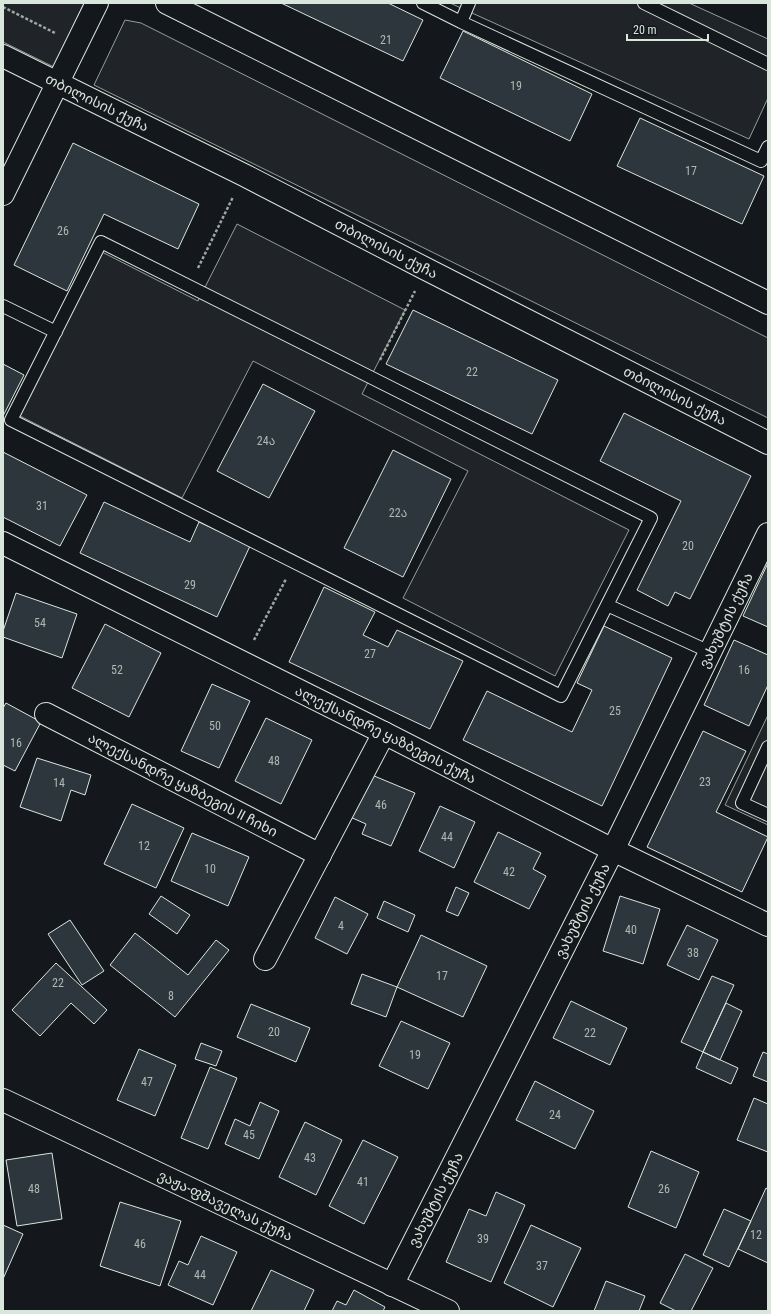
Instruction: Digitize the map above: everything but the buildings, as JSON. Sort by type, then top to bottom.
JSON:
[{"type":"street","points":[[3,194],[97,3]]},
{"type":"street","points":[[167,3],[768,302]]},
{"type":"street","name":"თბილისის ქუჩა","points":[[3,56],[58,82],[244,176],[768,443]]},
{"type":"street","name":"ვახუშტის ქუჩა","points":[[392,1286],[613,850],[768,534]]},
{"type":"street","name":"ალექსანდრე ყაზბეგის ქუჩა","points":[[3,543],[384,732],[613,850],[768,925]]},
{"type":"street","name":"ალექსანდრე ყაზბეგის II ჩიხი","points":[[46,714],[320,855]]},
{"type":"street","points":[[265,959],[384,732]]},
{"type":"street","name":"ვაჟა-ფშაველას ქუჩა","points":[[3,1100],[392,1286],[448,1311]]},
{"type":"lane","points":[[423,3],[761,162],[768,147]]},
{"type":"lane","points":[[461,22],[469,3]]},
{"type":"lane","points":[[644,3],[768,64]]},
{"type":"lane","points":[[101,242],[650,518],[561,696],[11,420],[56,332],[101,242]]},
{"type":"lane","points":[[3,306],[56,332]]},
{"type":"lane","points":[[607,605],[710,652]]},
{"type":"lane","points":[[768,747],[742,803],[768,815]]},
{"type":"path","points":[[3,8],[77,44]]},
{"type":"path","points":[[189,286],[244,176]]},
{"type":"path","points":[[371,378],[426,270]]},
{"type":"path","points":[[242,662],[296,563]]},
{"type":"shaded area","points":[[3,3],[84,3],[54,67],[3,42]]},
{"type":"shaded area","points":[[450,3],[689,3],[768,39],[768,98],[749,139]]},
{"type":"shaded area","points":[[125,20],[141,23],[768,338],[768,418],[94,85]]},
{"type":"shaded area","points":[[237,224],[405,310],[362,394],[629,530],[555,676],[403,598],[468,471],[253,361],[182,498],[18,415],[102,252],[198,301]]},
{"type":"shaded area","points":[[768,715],[768,825],[725,805]]}]
